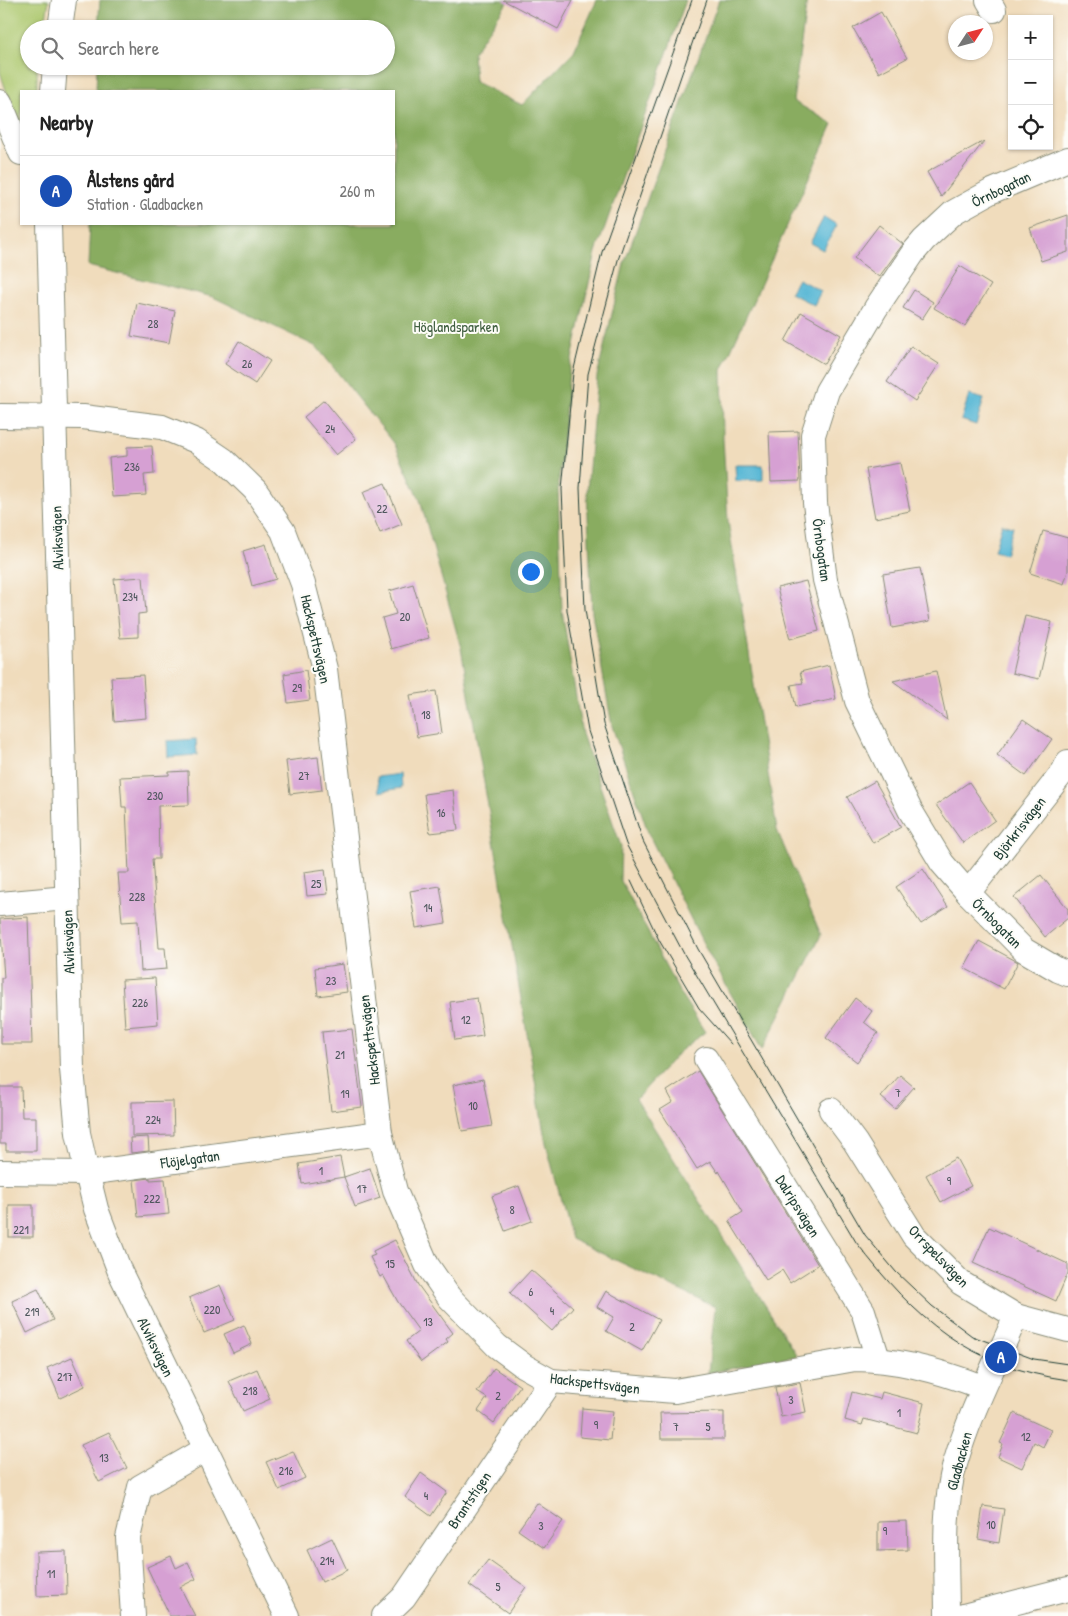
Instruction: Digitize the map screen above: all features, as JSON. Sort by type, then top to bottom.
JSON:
[{"type":"street","points":[[61,20],[64,0]]},
{"type":"street","points":[[53,90],[54,75]]},
{"type":"street","points":[[0,102],[20,151]]},
{"type":"street","name":"Örnbogatan","points":[[1068,158],[990,192],[954,212],[924,240],[876,308],[827,391],[813,435],[816,503],[825,580],[857,701],[910,810],[942,863],[968,893],[1024,950],[1068,974]]},
{"type":"street","name":"Alviksvägen","points":[[49,225],[72,1069],[78,1133],[96,1208],[120,1272],[287,1616]]},
{"type":"street","name":"Hackspettsvägen","points":[[0,416],[53,415],[162,427],[196,442],[224,460],[255,490],[283,532],[303,584],[325,669],[380,1133],[395,1191],[426,1265],[449,1297],[497,1346],[524,1366],[551,1380],[675,1391],[855,1359],[878,1359],[957,1377],[982,1387]]},
{"type":"street","name":"Björkrisvägen","points":[[968,893],[1063,772],[1068,762]]},
{"type":"street","points":[[0,904],[67,898]]},
{"type":"street","name":"Dalripsvägen","points":[[706,1059],[863,1311],[878,1359]]},
{"type":"street","name":"Orrspelsvägen","points":[[831,1110],[855,1142],[914,1236],[961,1283],[1016,1316],[1068,1330]]},
{"type":"street","name":"Flöjelgatan","points":[[0,1172],[87,1173],[380,1133]]},
{"type":"street","name":"Gladbacken","points":[[947,1616],[948,1502],[955,1465],[982,1387],[996,1363],[1016,1316]]},
{"type":"street","name":"Brantstigen","points":[[384,1616],[404,1597],[551,1380]]},
{"type":"street","points":[[133,1616],[128,1538],[140,1487],[206,1449]]},
{"type":"street","points":[[963,1616],[1068,1589]]},
{"type":"green space","points":[[0,0],[49,0],[46,20],[20,20],[20,75],[37,75],[37,90],[20,90],[20,132],[0,72]]},
{"type":"green space","name":"Höglandsparken","points":[[100,0],[509,0],[473,53],[475,82],[522,105],[574,51],[597,0],[686,0],[596,252],[569,372],[558,488],[562,610],[582,734],[621,846],[620,879],[680,993],[705,1032],[679,1052],[636,1099],[797,1356],[708,1373],[715,1307],[571,1239],[545,1139],[461,648],[420,500],[394,443],[317,347],[213,297],[88,266],[90,225],[395,225],[395,90],[96,90],[97,75],[395,75],[395,20],[99,20]]},
{"type":"green space","points":[[719,0],[807,0],[793,101],[833,124],[722,370],[723,439],[728,521],[777,830],[821,935],[762,1050],[706,949],[649,835],[612,726],[592,613],[587,491],[597,376],[624,264]]},
{"type":"water","points":[[824,217],[837,225],[823,250],[810,243]]},
{"type":"water","points":[[798,279],[821,291],[814,305],[790,293]]},
{"type":"water","points":[[969,395],[984,399],[976,425],[961,420]]},
{"type":"water","points":[[735,465],[763,465],[763,480],[736,481]]},
{"type":"water","points":[[1002,524],[1013,527],[1005,554],[994,551]]},
{"type":"water","points":[[196,739],[197,755],[168,757],[167,741]]},
{"type":"water","points":[[400,774],[401,788],[379,792],[377,777]]},
{"type":"building","points":[[503,0],[573,0],[558,29]]},
{"type":"building","points":[[881,12],[907,58],[879,73],[853,28]]},
{"type":"building","points":[[984,141],[941,197],[927,172]]},
{"type":"building","points":[[1068,215],[1068,252],[1041,261],[1030,228]]},
{"type":"building","points":[[879,225],[903,244],[879,277],[854,258]]},
{"type":"building","points":[[960,266],[991,285],[965,326],[934,308]]},
{"type":"building","points":[[914,290],[933,302],[922,319],[903,308]]},
{"type":"building","points":[[137,303],[175,311],[169,343],[131,336]]},
{"type":"building","points":[[801,312],[841,335],[824,364],[785,341]]},
{"type":"building","points":[[239,341],[270,361],[255,384],[225,364]]},
{"type":"building","points":[[911,346],[939,364],[915,401],[887,382]]},
{"type":"building","points":[[324,400],[356,439],[336,455],[304,417]]},
{"type":"building","points":[[798,431],[800,481],[771,482],[769,432]]},
{"type":"building","points":[[152,446],[154,474],[144,475],[146,495],[112,497],[109,458],[127,456],[127,447]]},
{"type":"building","points":[[900,463],[910,511],[875,518],[866,469]]},
{"type":"building","points":[[385,483],[402,524],[380,533],[363,492]]},
{"type":"building","points":[[1043,531],[1068,538],[1068,571],[1064,584],[1030,573]]},
{"type":"building","points":[[266,544],[276,579],[252,586],[243,551]]},
{"type":"building","points":[[920,568],[930,621],[892,628],[883,574]]},
{"type":"building","points":[[143,577],[146,613],[138,614],[138,637],[120,638],[114,579]]},
{"type":"building","points":[[806,581],[819,631],[790,639],[777,588]]},
{"type":"building","points":[[413,584],[429,638],[391,649],[382,618],[396,614],[389,591]]},
{"type":"building","points":[[1025,616],[1052,622],[1039,679],[1012,673]]},
{"type":"building","points":[[829,665],[836,699],[796,707],[791,685],[803,683],[800,672]]},
{"type":"building","points":[[306,670],[310,700],[288,703],[284,674]]},
{"type":"building","points":[[936,671],[947,720],[893,681]]},
{"type":"building","points":[[143,675],[146,718],[114,721],[111,677]]},
{"type":"building","points":[[436,691],[442,733],[417,737],[410,695]]},
{"type":"building","points":[[1023,719],[1052,739],[1026,776],[997,755]]},
{"type":"building","points":[[318,757],[322,790],[290,794],[286,761]]},
{"type":"building","points":[[188,771],[189,805],[158,806],[159,859],[152,859],[159,948],[165,948],[167,969],[141,971],[138,921],[122,922],[118,873],[129,873],[126,807],[122,807],[120,777],[169,775],[169,772]]},
{"type":"building","points":[[875,781],[901,827],[873,843],[847,797]]},
{"type":"building","points":[[969,782],[995,820],[963,843],[936,805]]},
{"type":"building","points":[[453,790],[458,830],[430,833],[424,794]]},
{"type":"building","points":[[325,869],[328,894],[307,896],[304,872]]},
{"type":"building","points":[[923,869],[948,907],[921,924],[896,887]]},
{"type":"building","points":[[1041,875],[1068,909],[1068,918],[1045,937],[1014,897]]},
{"type":"building","points":[[440,886],[446,923],[416,928],[410,891]]},
{"type":"building","points":[[28,917],[32,1044],[1,1044],[1,978],[4,978],[0,919]]},
{"type":"building","points":[[979,941],[1018,962],[1004,989],[964,968]]},
{"type":"building","points":[[343,964],[347,992],[318,996],[315,968]]},
{"type":"building","points":[[155,978],[158,1024],[125,1027],[122,980]]},
{"type":"building","points":[[477,998],[483,1036],[455,1040],[450,1002]]},
{"type":"building","points":[[855,998],[872,1011],[864,1022],[878,1033],[857,1062],[826,1038]]},
{"type":"building","points":[[352,1029],[362,1107],[331,1111],[322,1032]]},
{"type":"building","points":[[698,1071],[818,1265],[790,1283],[782,1270],[766,1280],[729,1221],[743,1212],[719,1171],[718,1173],[710,1161],[697,1169],[660,1110],[673,1102],[667,1091]]},
{"type":"building","points":[[900,1075],[914,1087],[895,1109],[881,1097]]},
{"type":"building","points":[[483,1079],[492,1126],[462,1131],[453,1085]]},
{"type":"building","points":[[0,1087],[21,1087],[22,1117],[36,1117],[36,1151],[6,1151],[6,1144],[0,1144]]},
{"type":"building","points":[[173,1101],[174,1135],[132,1136],[132,1102]]},
{"type":"building","points":[[148,1137],[149,1151],[131,1153],[130,1138]]},
{"type":"building","points":[[340,1157],[344,1177],[302,1184],[299,1164]]},
{"type":"building","points":[[956,1158],[971,1186],[941,1202],[926,1175]]},
{"type":"building","points":[[370,1168],[380,1198],[355,1207],[344,1177]]},
{"type":"building","points":[[150,1178],[150,1180],[165,1179],[169,1214],[138,1217],[134,1180]]},
{"type":"building","points":[[519,1186],[532,1221],[505,1231],[492,1196]]},
{"type":"building","points":[[9,1205],[33,1205],[33,1237],[9,1237]]},
{"type":"building","points":[[989,1227],[1068,1264],[1068,1273],[1056,1301],[973,1263]]},
{"type":"building","points":[[395,1240],[418,1285],[453,1333],[446,1339],[448,1342],[421,1362],[406,1341],[419,1331],[398,1302],[383,1275],[380,1277],[370,1257],[375,1255],[373,1251]]},
{"type":"building","points":[[531,1270],[573,1307],[552,1331],[510,1293]]},
{"type":"building","points":[[220,1285],[235,1320],[204,1333],[189,1298]]},
{"type":"building","points":[[38,1289],[53,1320],[27,1333],[12,1301]]},
{"type":"building","points":[[606,1291],[659,1320],[642,1351],[606,1331],[614,1317],[597,1307]]},
{"type":"building","points":[[244,1325],[252,1344],[233,1353],[224,1334]]},
{"type":"building","points":[[72,1357],[85,1386],[60,1398],[47,1368]]},
{"type":"building","points":[[494,1368],[520,1386],[494,1423],[478,1411],[487,1398],[477,1392]]},
{"type":"building","points":[[257,1369],[270,1399],[243,1411],[229,1381]]},
{"type":"building","points":[[800,1383],[806,1412],[781,1417],[775,1387]]},
{"type":"building","points":[[852,1392],[880,1399],[882,1392],[924,1403],[917,1433],[864,1419],[862,1425],[845,1420]]},
{"type":"building","points":[[582,1408],[613,1411],[610,1440],[580,1437]]},
{"type":"building","points":[[724,1412],[724,1439],[661,1439],[660,1413]]},
{"type":"building","points":[[1014,1413],[1051,1430],[1043,1447],[1034,1442],[1022,1468],[998,1457],[1003,1444],[1000,1443]]},
{"type":"building","points":[[109,1432],[127,1468],[99,1482],[81,1445]]},
{"type":"building","points":[[293,1451],[305,1478],[279,1490],[266,1462]]},
{"type":"building","points":[[421,1473],[447,1492],[431,1516],[405,1497]]},
{"type":"building","points":[[537,1503],[563,1521],[544,1548],[518,1530]]},
{"type":"building","points":[[983,1506],[1004,1509],[999,1543],[978,1539]]},
{"type":"building","points":[[907,1521],[908,1550],[878,1551],[878,1522]]},
{"type":"building","points":[[332,1538],[347,1570],[322,1582],[307,1550]]},
{"type":"building","points":[[66,1551],[67,1595],[37,1596],[36,1552]]},
{"type":"building","points":[[171,1556],[176,1568],[188,1562],[196,1579],[180,1587],[195,1616],[170,1616],[147,1567]]},
{"type":"building","points":[[488,1560],[526,1587],[508,1613],[469,1585]]},
{"type":"tram line","points":[[692,0],[602,252],[573,373],[562,489],[567,610],[588,731],[626,844],[684,954],[856,1242],[900,1294],[947,1335],[973,1351],[1001,1364],[1068,1380]]},
{"type":"tram line","points":[[707,0],[618,260],[588,374],[580,488],[585,610],[604,724],[643,841],[698,949],[865,1235],[896,1272],[932,1306],[972,1336],[1034,1359],[1068,1364]]},
{"type":"tram line","points":[[631,881],[659,940],[699,1008],[731,1044]]},
{"type":"place","name":"Ålstens gård","points":[[1001,1357]]}]
